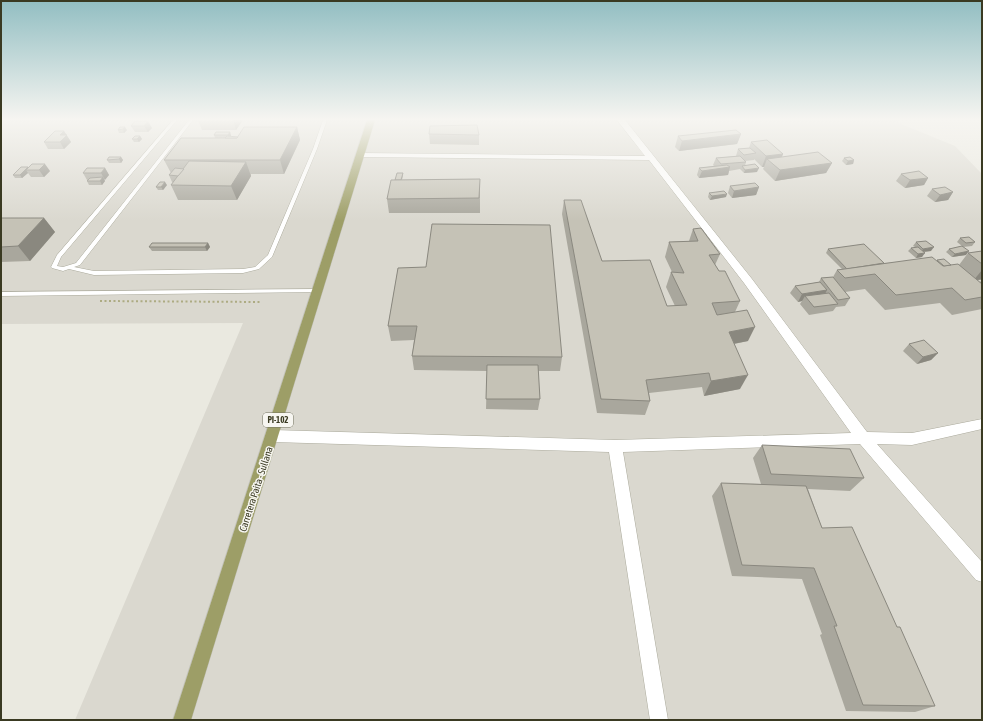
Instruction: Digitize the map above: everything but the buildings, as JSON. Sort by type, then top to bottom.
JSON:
[{"type":"main road","name":"Carretera Paita - Sullana","points":[[182,720],[273,436],[360,155]]},
{"type":"street","points":[[647,154],[748,281],[863,438],[982,574]]},
{"type":"street","points":[[360,155],[650,158]]},
{"type":"street","points":[[273,436],[614,446],[863,438],[912,439],[982,424]]},
{"type":"street","points":[[614,446],[660,720]]},
{"type":"lane","points":[[146,154],[59,256],[54,267],[63,270],[78,264],[165,154]]},
{"type":"lane","points":[[71,268],[94,273],[243,271],[257,268],[270,256],[311,154]]},
{"type":"lane","points":[[1,294],[318,291]]},
{"type":"path","points":[[94,301],[260,302]]},
{"type":"shaded area","points":[[1,154],[962,154],[982,174],[982,720],[75,720],[243,323],[1,324]]}]
